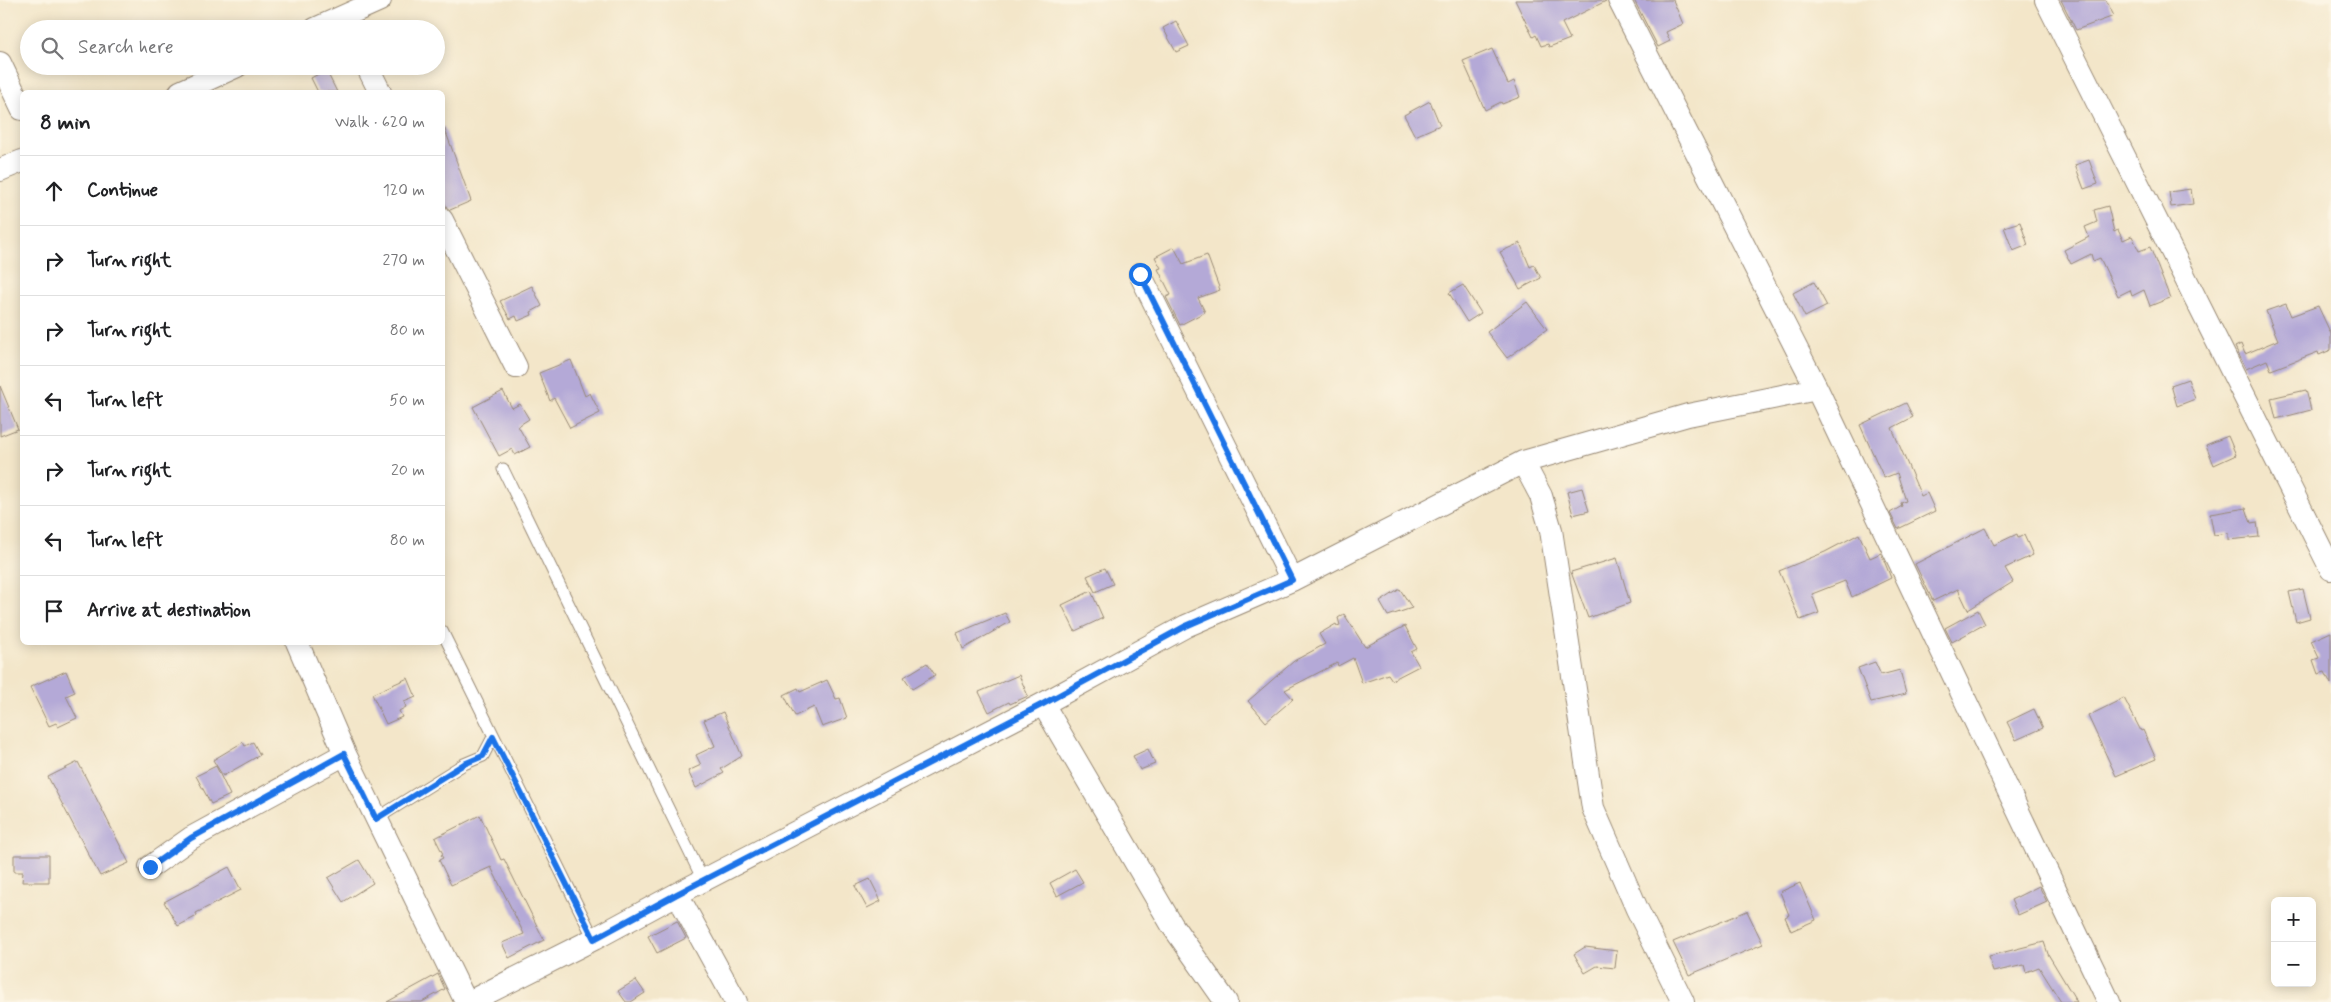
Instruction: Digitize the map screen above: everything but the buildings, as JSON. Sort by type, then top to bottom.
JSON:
[{"type":"street","points":[[349,20],[380,0]]},
{"type":"street","points":[[1619,0],[1817,389],[2109,1002]]},
{"type":"street","points":[[2046,0],[2331,569]]},
{"type":"street","points":[[0,63],[20,105]]},
{"type":"street","points":[[184,90],[217,75]]},
{"type":"street","points":[[372,75],[379,90]]},
{"type":"street","points":[[0,170],[20,162]]},
{"type":"street","points":[[445,226],[516,367]]},
{"type":"street","points":[[1140,274],[1292,580]]},
{"type":"street","points":[[298,645],[344,754],[468,1002],[594,939],[703,880],[1043,704],[1186,626],[1292,580],[1524,462],[1688,415],[1817,389]]},
{"type":"street","points":[[1524,462],[1542,496],[1552,530],[1593,808],[1637,908],[1683,1002]]},
{"type":"street","points":[[1043,704],[1172,925],[1226,1002]]},
{"type":"street","points":[[150,867],[191,838],[344,754]]},
{"type":"street","points":[[677,894],[736,1002]]},
{"type":"lane","points":[[503,469],[703,880]]},
{"type":"lane","points":[[445,637],[594,939]]},
{"type":"lane","points":[[376,819],[464,764],[483,756],[493,737]]},
{"type":"route","points":[[150,867],[191,838],[344,754],[376,819],[464,764],[483,756],[493,737],[594,939],[1043,704],[1186,626],[1292,580],[1140,274]]}]
